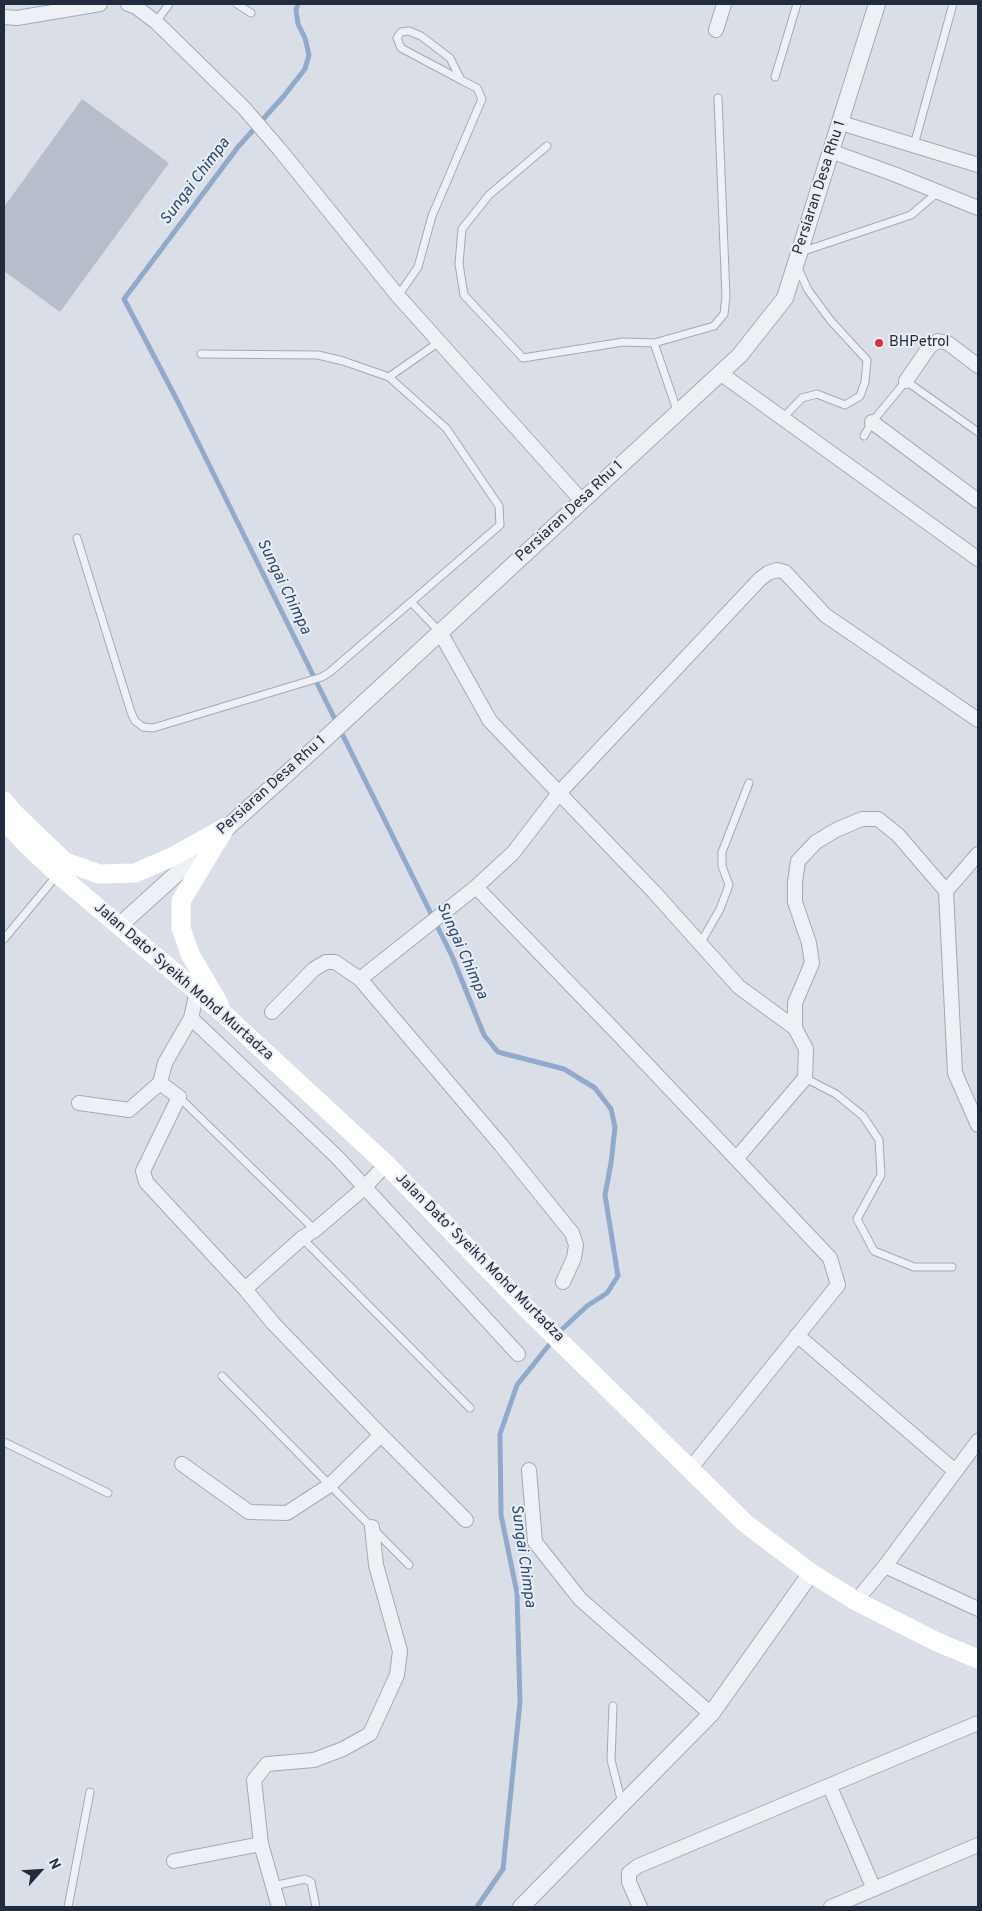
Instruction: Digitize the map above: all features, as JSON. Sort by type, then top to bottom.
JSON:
[{"type":"main road","points":[[4,801],[65,862],[99,874],[135,873],[172,857],[226,827]]},
{"type":"main road","name":"Jalan Dato' Syeikh Mohd Murtadza","points":[[4,820],[58,874],[226,1016],[386,1164],[573,1354],[745,1523],[811,1573],[856,1601],[937,1642],[978,1659]]},
{"type":"main road","points":[[226,827],[181,901],[181,928],[190,954],[226,1016]]},
{"type":"street","points":[[4,17],[17,18],[77,6],[100,4]]},
{"type":"street","points":[[128,4],[136,7],[156,22],[244,108],[398,296],[582,501]]},
{"type":"street","points":[[716,30],[724,4]]},
{"type":"street","name":"Persiaran Desa Rhu 1","points":[[119,926],[314,749],[740,355],[785,298],[877,4]]},
{"type":"street","points":[[841,123],[914,145],[977,161]]},
{"type":"street","points":[[830,151],[978,208]]},
{"type":"street","points":[[906,381],[930,346],[938,341],[948,342],[978,366]]},
{"type":"street","points":[[720,373],[978,559]]},
{"type":"street","points":[[872,422],[978,501]]},
{"type":"street","points":[[360,979],[476,886],[514,852],[559,793],[760,579],[777,570],[785,572],[790,576],[825,615],[978,720]]},
{"type":"street","points":[[440,632],[490,721],[740,987],[795,1028]]},
{"type":"street","points":[[736,1159],[805,1078],[806,1050],[795,1028],[794,1003],[812,963],[809,943],[795,902],[794,882],[798,861],[816,842],[836,830],[862,819],[878,819],[898,835],[946,891],[954,1073],[978,1125]]},
{"type":"street","points":[[946,891],[978,854]]},
{"type":"street","points":[[476,886],[830,1258],[838,1285],[690,1470]]},
{"type":"street","points":[[272,1012],[314,970],[326,962],[335,962],[360,979],[501,1145],[572,1233],[576,1245],[574,1258],[563,1282]]},
{"type":"street","points":[[79,1103],[128,1110],[160,1083],[165,1063],[191,1018],[197,991]]},
{"type":"street","points":[[191,1018],[337,1157],[518,1354]]},
{"type":"street","points":[[160,1083],[179,1097],[143,1171],[146,1182],[245,1289],[273,1323],[466,1520]]},
{"type":"street","points":[[245,1289],[302,1238],[315,1230],[364,1188],[386,1164]]},
{"type":"street","points":[[797,1335],[955,1472]]},
{"type":"street","points":[[182,1464],[249,1512],[287,1513],[330,1485],[381,1435]]},
{"type":"street","points":[[856,1601],[885,1566],[978,1441]]},
{"type":"street","points":[[529,1470],[536,1542],[580,1600],[711,1714]]},
{"type":"street","points":[[279,1907],[262,1844],[254,1780],[267,1764],[314,1760],[343,1749],[370,1734],[397,1675],[400,1651],[376,1566],[372,1527]]},
{"type":"street","points":[[885,1566],[978,1609]]},
{"type":"street","points":[[521,1907],[711,1714],[811,1573]]},
{"type":"street","points":[[640,1907],[629,1882],[629,1873],[638,1866],[978,1723]]},
{"type":"street","points":[[830,1786],[874,1889]]},
{"type":"street","points":[[174,1861],[262,1844]]},
{"type":"street","points":[[831,1907],[978,1846]]},
{"type":"lane","points":[[156,22],[170,4]]},
{"type":"lane","points":[[237,4],[250,12]]},
{"type":"lane","points":[[774,77],[796,4]]},
{"type":"lane","points":[[914,145],[953,4]]},
{"type":"lane","points":[[398,296],[418,267],[432,216],[482,99],[477,88],[461,80],[401,48],[397,38],[401,32],[409,32],[421,36],[450,58],[461,80]]},
{"type":"lane","points":[[547,146],[489,195],[462,229],[459,264],[464,295],[523,358],[623,342],[654,342],[714,326],[724,314],[726,297],[718,98]]},
{"type":"lane","points":[[783,418],[802,398],[816,394],[845,405],[860,396],[865,382],[867,360],[831,321],[808,290],[798,258],[910,216],[938,192]]},
{"type":"lane","points":[[389,377],[439,342]]},
{"type":"lane","points":[[654,342],[678,413]]},
{"type":"lane","points":[[77,538],[131,712],[135,721],[143,728],[153,728],[322,677],[500,525],[500,506],[446,428],[389,377],[343,361],[318,355],[201,354]]},
{"type":"lane","points":[[864,436],[872,422],[906,381],[978,432]]},
{"type":"lane","points":[[411,602],[440,632]]},
{"type":"lane","points":[[700,944],[720,909],[729,885],[722,866],[722,852],[749,783]]},
{"type":"lane","points":[[4,939],[58,874]]},
{"type":"lane","points":[[805,1078],[836,1094],[863,1116],[879,1140],[882,1175],[857,1220],[874,1251],[914,1267],[952,1267]]},
{"type":"lane","points":[[179,1097],[315,1230]]},
{"type":"lane","points":[[302,1238],[470,1408]]},
{"type":"lane","points":[[222,1376],[409,1565]]},
{"type":"lane","points":[[4,1442],[108,1493]]},
{"type":"lane","points":[[613,1706],[611,1760],[622,1803]]},
{"type":"lane","points":[[68,1907],[90,1792]]},
{"type":"lane","points":[[273,1886],[305,1879],[311,1882],[316,1907]]},
{"type":"building","points":[[82,99],[169,163],[60,312],[4,271],[4,207]]},
{"type":"waterway","name":"Sungai Chimpa","points":[[298,4],[296,10],[298,24],[305,38],[309,55],[305,69],[283,97],[238,147],[124,299],[178,402],[452,956],[484,1035],[498,1052],[564,1069],[595,1088],[611,1109],[615,1127],[605,1195],[618,1276],[607,1293],[587,1306],[558,1333]]},
{"type":"waterway","name":"Sungai Chimpa","points":[[477,1907],[503,1869],[520,1702],[517,1593],[501,1515],[500,1434],[517,1385],[553,1340]]},
{"type":"place","name":"BHPetrol","points":[[879,343]]}]
